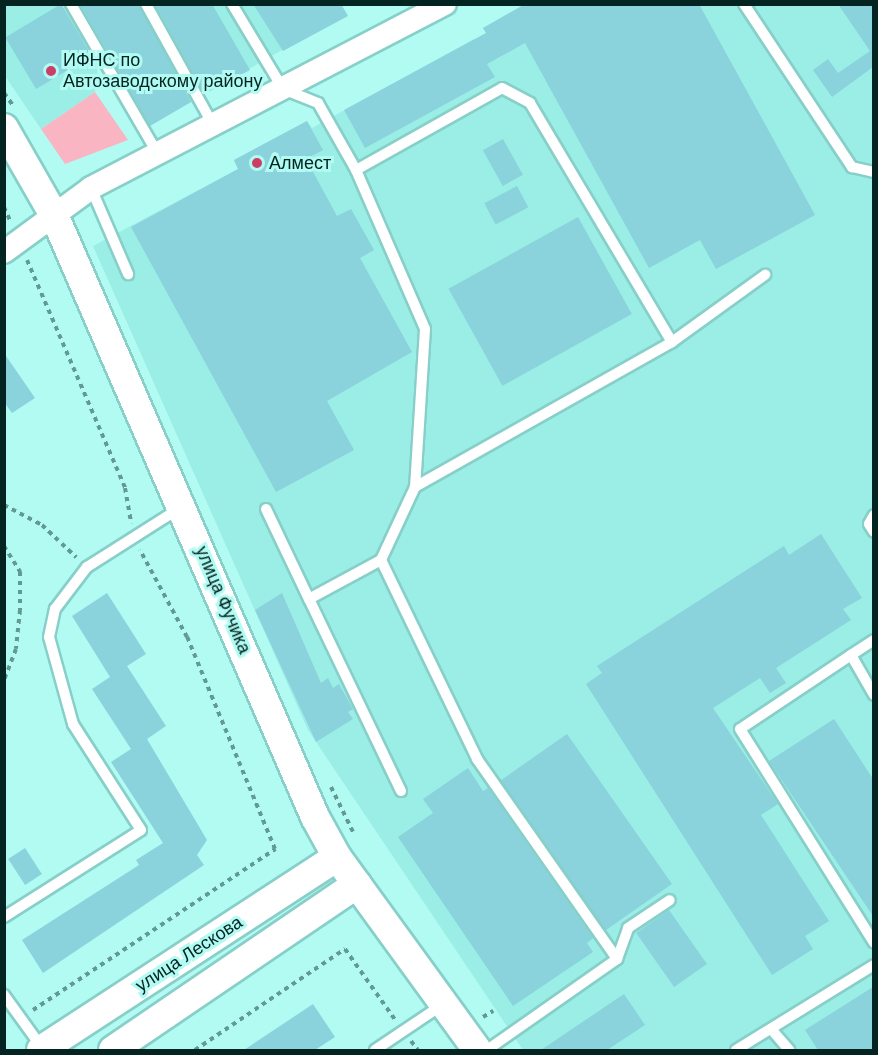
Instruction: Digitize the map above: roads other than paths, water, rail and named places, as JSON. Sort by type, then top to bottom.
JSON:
[{"type":"street","points":[[4,252],[55,217],[91,188],[445,4]]},
{"type":"street","name":"улица Фучика","points":[[4,128],[55,217],[183,506],[315,817],[347,849],[357,884],[443,1004],[489,1046]]},
{"type":"street","name":"улица Лескова","points":[[42,1050],[347,849]]},
{"type":"street","name":"улица Лескова","points":[[113,1050],[357,884]]},
{"type":"lane","points":[[71,4],[158,154]]},
{"type":"lane","points":[[146,4],[213,125]]},
{"type":"lane","points":[[232,4],[283,89],[318,103],[356,170],[425,329],[415,487],[381,560],[309,599]]},
{"type":"lane","points":[[760,4],[747,8],[852,167],[873,172]]},
{"type":"lane","points":[[356,170],[502,88],[530,103],[672,342]]},
{"type":"lane","points":[[91,188],[128,274]]},
{"type":"lane","points":[[415,487],[672,342],[765,275]]},
{"type":"lane","points":[[4,917],[141,830],[74,724],[49,637],[56,609],[87,567],[183,506]]},
{"type":"lane","points":[[266,509],[401,791]]},
{"type":"lane","points":[[873,515],[869,524],[873,532]]},
{"type":"lane","points":[[381,560],[477,759],[617,959]]},
{"type":"lane","points":[[873,640],[740,729],[873,943]]},
{"type":"lane","points":[[851,655],[873,695]]},
{"type":"lane","points":[[487,1050],[489,1046],[617,959],[628,928],[670,900]]},
{"type":"lane","points":[[736,1050],[873,964]]},
{"type":"lane","points":[[4,995],[42,1050]]},
{"type":"lane","points":[[375,1050],[443,1004]]},
{"type":"lane","points":[[771,1029],[789,1050]]},
{"type":"place","name":"ИФНС по Автозаводскому району","points":[[51,71]]},
{"type":"place","name":"Алмест","points":[[257,163]]}]
